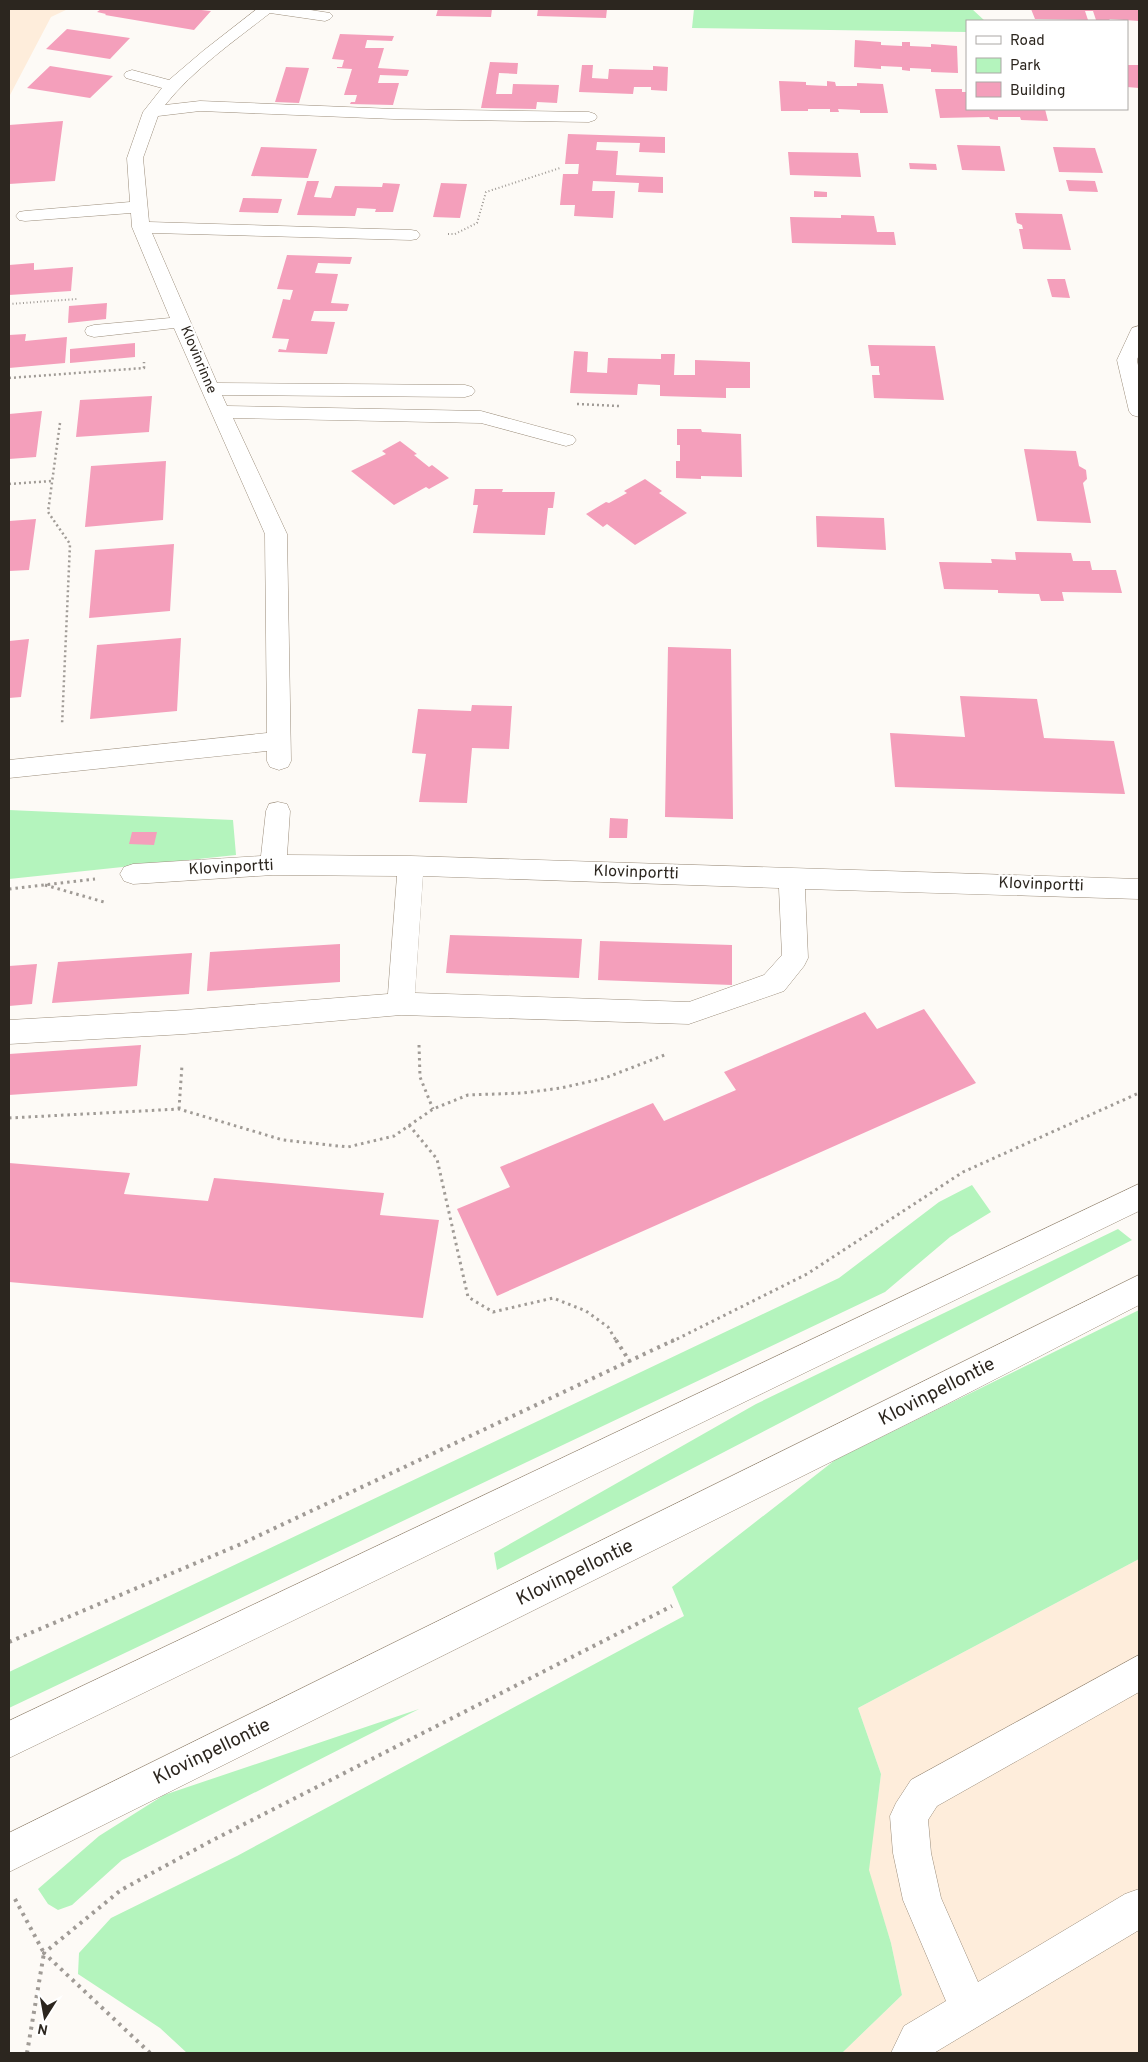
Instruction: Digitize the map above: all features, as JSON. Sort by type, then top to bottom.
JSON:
[{"type":"street","name":"Klovinrinne","points":[[44,767],[279,751],[276,534],[220,412],[141,227],[135,158],[151,112],[172,86],[208,54],[266,9]]},
{"type":"street","points":[[272,9],[325,16]]},
{"type":"street","points":[[132,75],[172,86]]},
{"type":"street","points":[[151,112],[200,106],[394,114],[589,117]]},
{"type":"street","points":[[25,216],[139,207]]},
{"type":"street","points":[[141,227],[411,235]]},
{"type":"street","points":[[94,331],[182,322]]},
{"type":"street","points":[[1139,332],[1127,360],[1139,411]]},
{"type":"street","points":[[210,389],[465,391]]},
{"type":"street","points":[[220,412],[481,417],[566,440]]},
{"type":"street","points":[[9,769],[44,767]]},
{"type":"street","points":[[274,865],[278,811]]},
{"type":"street","name":"Klovinportti","points":[[133,874],[274,865],[411,866],[1139,889]]},
{"type":"street","points":[[411,866],[412,1004]]},
{"type":"street","points":[[9,1032],[185,1022],[412,1004],[689,1013],[774,984],[795,958],[792,878]]},
{"type":"street","points":[[9,1740],[1139,1197]]},
{"type":"street","name":"Klovinpellontie","points":[[9,1853],[936,1394],[1139,1289]]},
{"type":"street","points":[[970,2009],[922,1900],[912,1853],[909,1816],[924,1793],[1139,1673]]},
{"type":"street","points":[[911,2053],[918,2040],[1139,1908]]},
{"type":"path","points":[[411,235],[455,234],[477,223],[486,192],[560,168]]},
{"type":"path","points":[[44,767],[61,730],[70,544],[48,512],[60,424]]},
{"type":"path","points":[[9,484],[52,481]]},
{"type":"path","points":[[9,889],[133,874]]},
{"type":"path","points":[[412,1004],[420,1077],[433,1109]]},
{"type":"path","points":[[9,1118],[179,1109],[283,1140],[348,1147],[394,1136],[433,1109],[468,1095],[524,1093],[562,1088],[605,1078],[684,1048],[689,1013]]},
{"type":"path","points":[[9,1642],[241,1544],[630,1362],[807,1274],[963,1172],[1139,1093]]},
{"type":"path","points":[[409,1125],[436,1159],[468,1297],[493,1312],[552,1298],[586,1311],[608,1327],[630,1362]]},
{"type":"path","points":[[27,2053],[44,1953],[129,1886],[211,1841],[672,1606]]},
{"type":"path","points":[[13,1896],[44,1953],[150,2053]]},
{"type":"shaded area","points":[[9,9],[68,9],[51,17],[9,97]]},
{"type":"shaded area","points":[[1139,1559],[1139,2053],[842,2053],[902,1995],[891,1943],[868,1870],[881,1774],[858,1708]]},
{"type":"green space","points":[[694,9],[972,9],[984,20],[966,20],[966,32],[692,28]]},
{"type":"green space","points":[[9,810],[233,820],[236,855],[9,879]]},
{"type":"green space","points":[[972,1185],[991,1212],[950,1237],[885,1292],[9,1708],[9,1672],[839,1278],[939,1202]]},
{"type":"green space","points":[[1118,1229],[1132,1240],[497,1570],[494,1553],[756,1404]]},
{"type":"green space","points":[[1139,1310],[1139,1559],[858,1708],[881,1774],[869,1870],[891,1943],[902,1995],[842,2053],[187,2053],[160,2028],[78,1974],[79,1953],[111,1918],[237,1856],[684,1616],[672,1587],[835,1460]]},
{"type":"green space","points":[[419,1709],[122,1860],[72,1905],[58,1910],[48,1904],[38,1889],[99,1836],[164,1795]]},
{"type":"building","points":[[101,9],[192,9],[211,11],[194,30],[97,12]]},
{"type":"building","points":[[438,9],[492,9],[491,17],[436,16]]},
{"type":"building","points":[[538,9],[607,9],[606,18],[537,16]]},
{"type":"building","points":[[1031,9],[1139,9],[1139,21],[1096,20],[1093,11],[1085,11],[1088,20],[1035,19]]},
{"type":"building","points":[[67,29],[130,38],[110,59],[46,49]]},
{"type":"building","points":[[340,34],[394,36],[392,41],[367,40],[365,48],[384,48],[378,68],[409,70],[407,76],[380,75],[378,83],[399,83],[393,105],[350,104],[355,102],[357,95],[344,95],[352,69],[337,68],[342,67],[344,60],[332,59]]},
{"type":"building","points":[[855,40],[881,42],[881,45],[902,46],[902,42],[910,42],[910,46],[931,47],[931,44],[957,46],[958,73],[931,72],[931,69],[910,68],[910,71],[902,70],[902,67],[881,66],[881,69],[854,67]]},
{"type":"building","points":[[490,62],[518,63],[517,74],[499,73],[496,94],[512,94],[513,84],[559,85],[557,103],[537,102],[536,109],[481,108]]},
{"type":"building","points":[[582,65],[593,65],[592,78],[608,79],[609,69],[653,70],[653,66],[668,67],[667,91],[651,90],[651,87],[634,87],[633,94],[579,92]]},
{"type":"building","points":[[1128,65],[1139,65],[1139,88],[1128,87]]},
{"type":"building","points":[[50,66],[113,76],[90,98],[27,88]]},
{"type":"building","points":[[286,67],[309,68],[299,103],[275,102]]},
{"type":"building","points":[[779,81],[806,82],[806,85],[827,86],[827,81],[835,82],[836,86],[857,86],[857,83],[883,84],[888,113],[860,113],[860,110],[838,109],[839,112],[830,112],[830,109],[781,111]]},
{"type":"building","points":[[935,89],[962,89],[962,92],[966,92],[966,110],[1045,110],[1048,121],[1021,120],[1020,117],[998,117],[998,120],[990,119],[989,117],[940,118]]},
{"type":"building","points":[[63,121],[55,181],[9,184],[9,125]]},
{"type":"building","points":[[568,134],[665,137],[665,153],[639,152],[640,143],[597,142],[596,150],[618,151],[616,175],[663,177],[663,193],[638,192],[639,183],[593,181],[592,191],[615,191],[613,218],[574,216],[575,205],[560,205],[563,174],[578,174],[579,164],[565,164]]},
{"type":"building","points":[[957,145],[1000,146],[1005,171],[962,170]]},
{"type":"building","points":[[261,147],[317,149],[308,178],[251,176]]},
{"type":"building","points":[[1053,147],[1095,148],[1103,173],[1059,172]]},
{"type":"building","points":[[788,152],[858,153],[861,177],[790,175]]},
{"type":"building","points":[[909,163],[936,164],[937,170],[910,169]]},
{"type":"building","points":[[1066,180],[1095,181],[1098,192],[1069,191]]},
{"type":"building","points":[[307,181],[319,181],[314,197],[331,198],[335,186],[382,187],[383,183],[400,184],[393,212],[375,212],[376,209],[357,208],[355,216],[297,215]]},
{"type":"building","points":[[441,183],[467,184],[460,218],[433,217]]},
{"type":"building","points":[[814,191],[827,192],[827,197],[814,197]]},
{"type":"building","points":[[243,198],[282,199],[278,213],[239,212]]},
{"type":"building","points":[[1015,213],[1062,214],[1071,250],[1023,249],[1019,229],[1023,229],[1022,225],[1017,223]]},
{"type":"building","points":[[841,215],[874,216],[877,232],[894,232],[896,245],[792,243],[790,217],[841,218]]},
{"type":"building","points":[[287,255],[352,257],[350,264],[318,263],[315,273],[338,274],[331,303],[349,304],[347,311],[314,311],[311,321],[335,322],[327,354],[278,352],[279,349],[286,350],[289,339],[272,338],[283,299],[290,300],[293,290],[277,289]]},
{"type":"building","points":[[34,263],[34,270],[73,267],[71,291],[9,295],[9,265]]},
{"type":"building","points":[[1047,279],[1065,279],[1070,298],[1052,297]]},
{"type":"building","points":[[107,303],[106,319],[68,323],[69,306]]},
{"type":"building","points":[[26,334],[25,341],[67,337],[65,363],[9,368],[9,335]]},
{"type":"building","points":[[135,343],[135,357],[70,363],[70,349]]},
{"type":"building","points":[[868,345],[935,346],[944,400],[874,398],[872,375],[880,375],[879,366],[871,366]]},
{"type":"building","points":[[574,351],[588,352],[587,372],[607,373],[608,358],[661,359],[661,354],[675,354],[674,375],[695,375],[695,360],[750,362],[750,388],[726,388],[726,398],[660,396],[660,385],[638,384],[637,395],[570,393]]},
{"type":"building","points":[[152,396],[149,432],[76,437],[80,400]]},
{"type":"building","points":[[42,411],[36,457],[9,459],[9,414]]},
{"type":"building","points":[[677,429],[701,429],[702,432],[741,434],[742,477],[701,476],[701,479],[676,478],[676,461],[680,461]]},
{"type":"building","points":[[400,441],[417,454],[414,455],[429,467],[432,465],[449,478],[429,489],[426,487],[394,505],[351,471],[386,454],[382,451]]},
{"type":"building","points":[[1024,449],[1076,451],[1079,466],[1086,470],[1087,479],[1083,483],[1091,523],[1037,521]]},
{"type":"building","points":[[166,461],[163,520],[85,527],[91,466]]},
{"type":"building","points":[[645,479],[662,491],[659,493],[687,513],[635,545],[607,524],[603,527],[586,514],[606,502],[609,503],[627,493],[624,491]]},
{"type":"building","points":[[475,489],[503,489],[502,492],[555,492],[553,508],[548,508],[545,535],[473,533],[478,505],[473,505]]},
{"type":"building","points":[[816,516],[884,518],[886,550],[817,547]]},
{"type":"building","points":[[36,519],[29,570],[9,571],[9,521]]},
{"type":"building","points":[[174,544],[170,611],[89,618],[95,550]]},
{"type":"building","points":[[1015,552],[1071,553],[1073,561],[1090,561],[1092,570],[1116,570],[1122,593],[1062,592],[1064,601],[1041,601],[1039,594],[998,593],[998,590],[944,589],[939,562],[992,563],[991,559],[1016,560]]},
{"type":"building","points":[[181,638],[177,711],[90,719],[97,645]]},
{"type":"building","points":[[29,639],[21,697],[9,698],[9,641]]},
{"type":"building","points":[[668,647],[731,649],[733,819],[665,817]]},
{"type":"building","points":[[960,696],[1037,699],[1044,738],[1114,741],[1125,794],[895,787],[890,733],[965,737]]},
{"type":"building","points":[[472,705],[512,706],[509,749],[472,748],[467,803],[419,802],[426,754],[412,753],[418,709],[471,711]]},
{"type":"building","points":[[610,818],[628,819],[627,838],[609,838]]},
{"type":"building","points":[[132,832],[157,832],[154,845],[129,844]]},
{"type":"building","points":[[450,935],[582,939],[579,978],[446,973]]},
{"type":"building","points":[[600,941],[732,945],[732,985],[598,980]]},
{"type":"building","points":[[340,944],[340,982],[207,991],[210,952]]},
{"type":"building","points":[[192,953],[189,994],[52,1003],[58,962]]},
{"type":"building","points":[[37,964],[32,1004],[9,1006],[9,966]]},
{"type":"building","points":[[924,1009],[976,1083],[497,1296],[457,1209],[510,1187],[500,1167],[653,1103],[664,1121],[736,1090],[724,1072],[865,1012],[877,1029]]},
{"type":"building","points":[[141,1045],[137,1086],[9,1095],[9,1054]]},
{"type":"building","points":[[9,1163],[130,1173],[124,1194],[208,1201],[214,1178],[384,1193],[380,1215],[439,1220],[423,1318],[9,1282]]}]
